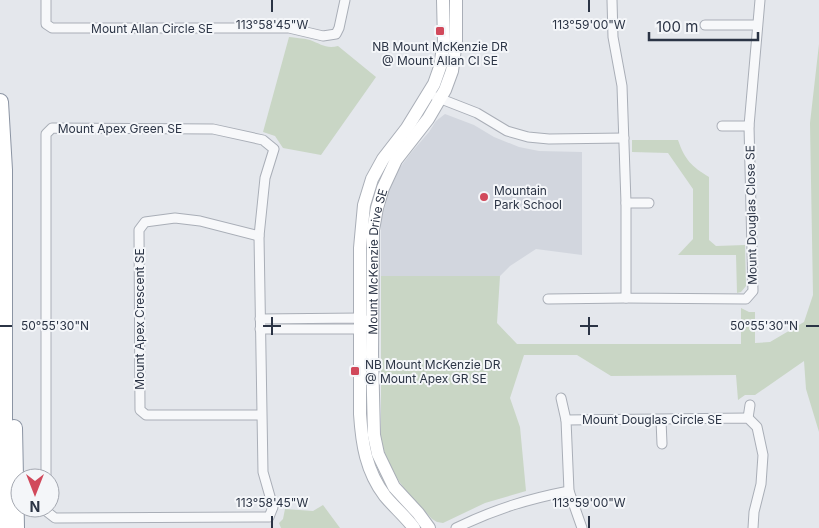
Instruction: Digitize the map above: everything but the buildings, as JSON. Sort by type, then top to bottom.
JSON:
[{"type":"highway","points":[[0,102],[4,170],[4,528]]},
{"type":"highway","points":[[4,314],[14,355],[16,528]]},
{"type":"street","name":"Mount Allan Circle SE","points":[[46,0],[46,24],[52,28],[290,28],[323,36],[336,34],[345,0]]},
{"type":"street","name":"Mount McKenzie Drive SE","points":[[414,528],[385,496],[372,476],[365,457],[360,414],[361,228],[364,206],[372,179],[383,158],[435,96],[444,41],[444,0]]},
{"type":"street","name":"Mount McKenzie Drive SE","points":[[429,528],[394,487],[378,454],[374,435],[373,230],[383,188],[396,160],[415,137],[435,96],[452,70],[456,41],[456,0]]},
{"type":"street","points":[[612,0],[613,37],[622,86],[626,203],[626,298]]},
{"type":"street","name":"Mount Douglas Close SE","points":[[548,299],[746,299],[753,291],[749,126],[760,0]]},
{"type":"street","points":[[705,25],[757,25]]},
{"type":"street","points":[[435,96],[477,113],[507,131],[528,137],[549,139],[624,138]]},
{"type":"street","points":[[722,126],[749,126]]},
{"type":"street","name":"Mount Apex Green SE","points":[[46,468],[46,134],[52,128],[213,129],[263,140],[274,148],[265,178],[259,236],[263,472],[273,507],[269,517],[60,518]]},
{"type":"street","points":[[626,203],[649,203]]},
{"type":"street","name":"Mount Apex Crescent SE","points":[[259,236],[200,221],[175,218],[146,222],[139,230],[140,410],[146,415],[261,415]]},
{"type":"street","points":[[260,318],[372,324]]},
{"type":"street","points":[[260,330],[360,323]]},
{"type":"street","points":[[561,398],[566,420]]},
{"type":"street","points":[[750,405],[748,418],[757,427],[763,455],[761,484],[754,512],[753,528]]},
{"type":"street","name":"Mount Douglas Circle SE","points":[[582,528],[569,490],[566,420],[748,418]]},
{"type":"street","points":[[661,420],[662,444]]},
{"type":"street","points":[[456,528],[484,514],[525,500],[569,490]]},
{"type":"shaded area","name":"Mountain Park School","points":[[445,114],[474,125],[494,137],[519,147],[539,151],[582,152],[582,255],[536,249],[510,266],[500,276],[381,276],[381,222],[390,187],[399,169],[410,154],[436,121]]},
{"type":"green space","points":[[289,37],[310,40],[327,46],[338,46],[376,77],[321,155],[283,148],[275,136],[263,132]]},
{"type":"green space","points":[[819,44],[819,432],[806,389],[804,361],[755,395],[745,395],[738,400],[736,375],[611,376],[577,355],[524,355],[510,398],[520,427],[526,491],[485,503],[443,523],[432,519],[401,484],[389,464],[381,440],[381,276],[500,276],[497,323],[517,344],[741,344],[741,308],[749,312],[755,312],[755,343],[770,342],[804,322],[813,295],[810,123]]},
{"type":"green space","points":[[632,140],[678,140],[689,162],[709,177],[709,240],[716,246],[745,245],[746,286],[741,292],[737,293],[736,255],[678,255],[693,239],[693,189],[668,153],[632,152]]},
{"type":"green space","points":[[323,505],[340,528],[281,528],[279,523],[283,519],[285,509],[313,511]]},
{"type":"place","name":"NB Mount McKenzie DR @ Mount Allan CI SE","points":[[440,31]]},
{"type":"place","name":"Mountain Park School","points":[[484,197]]},
{"type":"place","name":"NB Mount McKenzie DR @ Mount Apex GR SE","points":[[355,371]]}]
